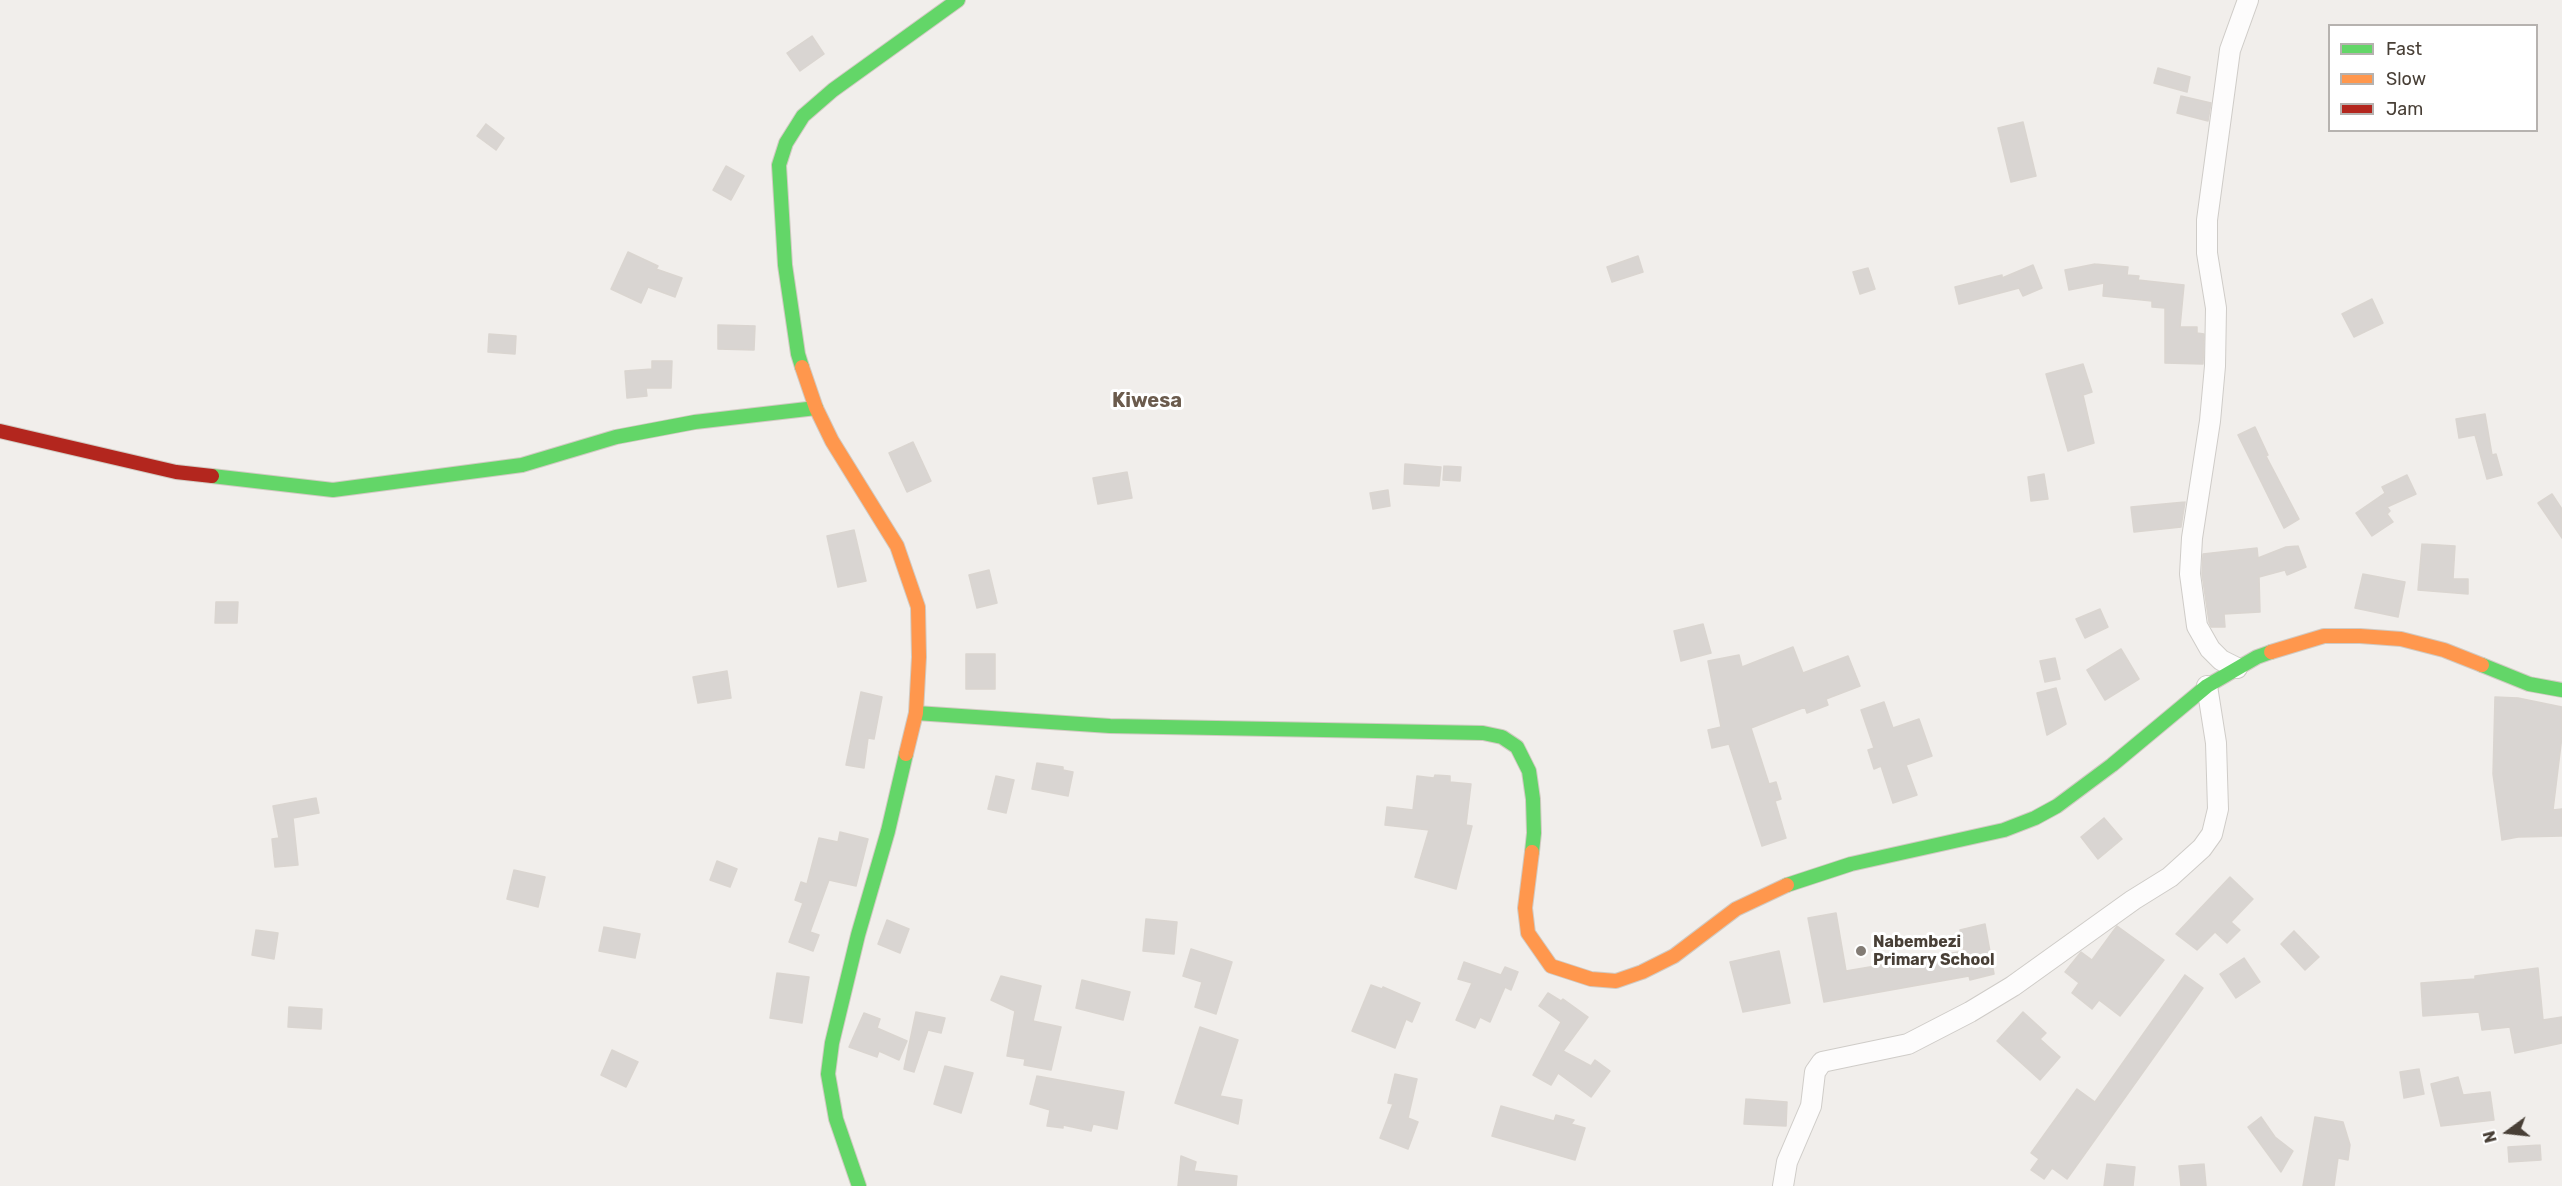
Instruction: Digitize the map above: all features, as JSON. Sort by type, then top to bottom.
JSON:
[{"type":"street","points":[[859,1186],[836,1119],[828,1074],[832,1043],[858,935],[888,831],[916,712],[919,657],[918,607],[908,573],[882,519],[849,471],[816,408],[798,354],[785,265],[779,165],[786,143],[804,116],[833,90],[958,0]]},
{"type":"street","points":[[2237,668],[2221,660],[2210,649],[2197,626],[2190,574],[2192,537],[2210,421],[2215,366],[2216,308],[2207,253],[2207,220],[2230,50],[2247,0]]},
{"type":"street","points":[[0,431],[176,472],[333,490],[522,465],[616,437],[695,422],[816,408]]},
{"type":"street","points":[[916,712],[1110,726],[1483,733],[1502,737],[1517,747],[1528,771],[1533,799],[1534,833],[1525,908],[1528,933],[1551,966],[1591,980],[1616,981],[1642,972],[1674,956],[1736,909],[1773,890],[1851,864],[1992,833],[2035,818],[2057,806],[2112,765],[2207,686],[2257,657],[2324,636],[2401,639],[2444,650],[2529,684],[2562,690]]},
{"type":"street","points":[[1783,1186],[1787,1162],[1811,1106],[1815,1072],[1822,1062],[1908,1044],[1970,1012],[2013,986],[2133,900],[2170,877],[2202,848],[2212,834],[2218,809],[2216,743],[2207,686]]},
{"type":"building","points":[[812,36],[824,54],[800,71],[787,53]]},
{"type":"building","points":[[2158,68],[2190,77],[2187,92],[2154,83]]},
{"type":"building","points":[[2181,96],[2211,103],[2208,121],[2177,113]]},
{"type":"building","points":[[2023,122],[2036,176],[2011,182],[1998,128]]},
{"type":"building","points":[[486,124],[504,138],[496,150],[477,136]]},
{"type":"building","points":[[726,166],[744,176],[731,200],[713,190]]},
{"type":"building","points":[[628,252],[658,266],[656,269],[682,278],[675,297],[648,287],[641,303],[611,289]]},
{"type":"building","points":[[1638,256],[1643,272],[1612,282],[1607,267]]},
{"type":"building","points":[[2095,264],[2128,267],[2127,275],[2139,276],[2138,280],[2184,285],[2180,327],[2197,327],[2197,333],[2204,334],[2203,364],[2165,363],[2165,308],[2152,307],[2152,301],[2103,296],[2104,283],[2069,290],[2065,270]]},
{"type":"building","points":[[2033,265],[2042,288],[2023,296],[2019,288],[1959,304],[1955,287],[2002,275],[2002,278]]},
{"type":"building","points":[[1868,268],[1875,289],[1860,294],[1853,272]]},
{"type":"building","points":[[2372,299],[2383,323],[2354,337],[2342,314]]},
{"type":"building","points":[[718,325],[755,326],[754,350],[718,349]]},
{"type":"building","points":[[489,334],[516,336],[515,354],[488,352]]},
{"type":"building","points":[[652,361],[672,361],[671,388],[646,388],[647,396],[627,398],[625,371],[652,369]]},
{"type":"building","points":[[2083,364],[2092,392],[2083,395],[2094,443],[2068,451],[2046,374]]},
{"type":"building","points":[[2485,414],[2492,455],[2496,454],[2502,475],[2487,479],[2475,435],[2459,438],[2456,419]]},
{"type":"building","points":[[2255,427],[2268,455],[2266,456],[2299,519],[2284,528],[2238,435]]},
{"type":"building","points":[[913,442],[931,481],[907,492],[889,453]]},
{"type":"building","points":[[1405,464],[1441,467],[1439,486],[1404,484]]},
{"type":"building","points":[[1444,466],[1461,467],[1460,481],[1443,480]]},
{"type":"building","points":[[1127,472],[1132,498],[1098,504],[1093,478]]},
{"type":"building","points":[[2044,474],[2048,499],[2031,501],[2028,477]]},
{"type":"building","points":[[2407,475],[2416,494],[2387,507],[2390,511],[2387,514],[2393,522],[2372,536],[2356,513],[2385,493],[2382,487]]},
{"type":"building","points":[[1388,490],[1390,506],[1373,509],[1370,493]]},
{"type":"building","points":[[2552,494],[2562,509],[2562,538],[2538,503]]},
{"type":"building","points":[[2185,502],[2181,527],[2134,532],[2131,507]]},
{"type":"building","points":[[854,530],[866,581],[838,587],[827,536]]},
{"type":"building","points":[[2422,544],[2455,546],[2453,579],[2468,579],[2468,594],[2418,590]]},
{"type":"building","points":[[2298,546],[2306,567],[2287,575],[2285,570],[2259,577],[2260,612],[2224,614],[2225,627],[2211,627],[2202,574],[2203,554],[2257,548],[2258,558],[2286,547]]},
{"type":"building","points":[[989,570],[997,603],[977,608],[969,575]]},
{"type":"building","points":[[2363,574],[2405,582],[2398,617],[2355,608]]},
{"type":"building","points":[[216,602],[238,602],[237,623],[215,623]]},
{"type":"building","points":[[2100,609],[2108,627],[2085,638],[2076,619]]},
{"type":"building","points":[[1703,624],[1711,653],[1681,661],[1674,631]]},
{"type":"building","points":[[1793,647],[1803,673],[1848,656],[1860,686],[1826,699],[1828,705],[1807,713],[1805,707],[1751,728],[1769,784],[1776,782],[1781,799],[1775,801],[1786,838],[1762,846],[1729,744],[1712,748],[1708,730],[1721,727],[1708,661],[1739,655],[1742,667]]},
{"type":"building","points":[[2121,649],[2139,679],[2105,700],[2087,670]]},
{"type":"building","points":[[966,654],[995,654],[995,689],[966,689]]},
{"type":"building","points":[[2055,658],[2060,679],[2045,682],[2040,661]]},
{"type":"building","points":[[727,671],[731,698],[698,703],[693,677]]},
{"type":"building","points":[[2056,688],[2066,724],[2047,735],[2037,693]]},
{"type":"building","points":[[861,692],[882,697],[874,739],[868,738],[864,768],[846,765]]},
{"type":"building","points":[[2495,697],[2518,698],[2562,707],[2562,736],[2553,810],[2562,809],[2562,836],[2518,837],[2502,840],[2493,774]]},
{"type":"building","points":[[1884,702],[1893,728],[1919,719],[1932,756],[1906,765],[1917,795],[1893,803],[1881,766],[1874,769],[1868,750],[1874,748],[1861,710]]},
{"type":"building","points":[[1037,763],[1063,767],[1063,770],[1073,772],[1068,796],[1032,789]]},
{"type":"building","points":[[1435,775],[1450,776],[1450,782],[1471,784],[1466,825],[1472,826],[1456,889],[1415,877],[1429,830],[1385,825],[1387,807],[1413,810],[1417,776],[1434,778]]},
{"type":"building","points":[[996,776],[1014,780],[1006,813],[988,809]]},
{"type":"building","points":[[316,798],[319,813],[293,818],[298,865],[275,867],[272,839],[279,838],[273,806]]},
{"type":"building","points":[[2104,818],[2122,839],[2098,859],[2081,837]]},
{"type":"building","points":[[840,832],[868,839],[856,886],[829,880],[810,932],[819,935],[813,951],[789,942],[803,903],[795,900],[801,882],[807,884],[819,838],[838,842]]},
{"type":"building","points":[[717,861],[737,869],[730,887],[710,880]]},
{"type":"building","points":[[514,870],[545,877],[538,907],[507,899]]},
{"type":"building","points":[[2230,877],[2253,899],[2231,922],[2240,930],[2227,943],[2215,932],[2197,950],[2176,934]]},
{"type":"building","points":[[1836,913],[1846,971],[1964,951],[1960,930],[1985,924],[1994,974],[1970,980],[1969,976],[1824,1002],[1808,918]]},
{"type":"building","points":[[1146,919],[1177,922],[1174,954],[1143,951]]},
{"type":"building","points":[[887,920],[909,929],[900,953],[878,944]]},
{"type":"building","points":[[2117,926],[2164,960],[2120,1016],[2099,1000],[2092,1009],[2072,993],[2079,983],[2065,972],[2081,952],[2092,960]]},
{"type":"building","points":[[604,927],[640,934],[635,958],[599,951]]},
{"type":"building","points":[[256,930],[278,933],[274,959],[252,955]]},
{"type":"building","points":[[2294,931],[2319,957],[2305,970],[2281,944]]},
{"type":"building","points":[[1191,949],[1232,962],[1216,1014],[1195,1007],[1202,982],[1183,976]]},
{"type":"building","points":[[1779,951],[1790,1003],[1743,1012],[1730,962]]},
{"type":"building","points":[[2244,958],[2260,982],[2236,998],[2220,974]]},
{"type":"building","points":[[1464,962],[1501,975],[1505,967],[1518,972],[1511,990],[1505,987],[1490,1022],[1480,1017],[1475,1028],[1456,1020],[1472,983],[1458,979]]},
{"type":"building","points":[[2538,968],[2543,1020],[2562,1017],[2562,1043],[2515,1053],[2510,1027],[2482,1030],[2479,1012],[2423,1016],[2421,983],[2475,979],[2475,976]]},
{"type":"building","points":[[777,973],[809,977],[802,1023],[770,1018]]},
{"type":"building","points":[[2185,975],[2203,988],[2067,1179],[2052,1168],[2044,1179],[2031,1170],[2039,1159],[2031,1153],[2077,1089],[2095,1102]]},
{"type":"building","points":[[1001,976],[1041,986],[1033,1021],[1061,1027],[1051,1070],[1024,1065],[1025,1059],[1007,1056],[1015,1011],[991,1000]]},
{"type":"building","points":[[1082,980],[1130,992],[1123,1020],[1076,1008]]},
{"type":"building","points":[[1371,985],[1382,989],[1383,987],[1420,1003],[1412,1022],[1406,1019],[1395,1048],[1352,1031]]},
{"type":"building","points":[[1548,993],[1561,1001],[1563,999],[1588,1017],[1563,1051],[1591,1066],[1595,1060],[1610,1071],[1591,1097],[1558,1073],[1551,1085],[1533,1075],[1561,1022],[1539,1006]]},
{"type":"building","points":[[289,1007],[322,1009],[321,1029],[288,1027]]},
{"type":"building","points":[[916,1012],[945,1018],[941,1033],[928,1030],[914,1072],[904,1069]]},
{"type":"building","points":[[2023,1012],[2046,1033],[2040,1039],[2060,1057],[2040,1080],[1997,1041]]},
{"type":"building","points":[[864,1013],[880,1019],[877,1028],[907,1041],[899,1060],[879,1051],[877,1057],[849,1047]]},
{"type":"building","points":[[1200,1027],[1238,1040],[1220,1096],[1242,1100],[1238,1124],[1175,1103]]},
{"type":"building","points":[[612,1050],[638,1062],[626,1087],[601,1075]]},
{"type":"building","points":[[945,1066],[973,1073],[961,1113],[934,1104]]},
{"type":"building","points":[[2419,1069],[2424,1094],[2404,1098],[2400,1072]]},
{"type":"building","points":[[1395,1074],[1417,1079],[1408,1118],[1418,1122],[1408,1149],[1380,1138],[1393,1104],[1388,1103]]},
{"type":"building","points":[[1037,1076],[1124,1092],[1117,1129],[1093,1124],[1091,1131],[1063,1125],[1063,1128],[1047,1126],[1050,1110],[1030,1104]]},
{"type":"building","points":[[2458,1077],[2463,1095],[2490,1092],[2494,1120],[2441,1126],[2431,1084]]},
{"type":"building","points":[[1746,1099],[1787,1102],[1786,1126],[1744,1124]]},
{"type":"building","points":[[1501,1106],[1554,1121],[1556,1115],[1574,1120],[1571,1124],[1585,1128],[1575,1160],[1492,1136]]},
{"type":"building","points":[[2261,1117],[2275,1137],[2293,1151],[2281,1172],[2248,1127]]},
{"type":"building","points":[[2315,1117],[2343,1122],[2350,1145],[2348,1160],[2338,1158],[2334,1186],[2303,1186]]},
{"type":"building","points":[[2540,1145],[2541,1160],[2509,1162],[2508,1147]]},
{"type":"building","points":[[1181,1156],[1196,1162],[1194,1171],[1237,1176],[1236,1186],[1178,1186]]},
{"type":"building","points":[[2107,1164],[2135,1167],[2133,1186],[2104,1186]]},
{"type":"building","points":[[2204,1164],[2206,1186],[2181,1186],[2179,1166]]},
{"type":"traffic: fast","points":[[802,367],[798,354],[785,265],[779,165],[786,143],[803,116],[833,90],[958,0]]},
{"type":"traffic: fast","points":[[212,476],[333,490],[522,465],[616,437],[695,422],[816,408]]},
{"type":"traffic: fast","points":[[1787,885],[1851,864],[2004,830],[2035,818],[2057,806],[2112,765],[2207,686],[2257,657],[2271,652]]},
{"type":"traffic: fast","points":[[2482,665],[2529,684],[2562,690]]},
{"type":"traffic: fast","points":[[916,713],[1110,726],[1483,733],[1502,737],[1517,747],[1529,771],[1533,799],[1532,852]]},
{"type":"traffic: fast","points":[[859,1186],[836,1119],[828,1074],[832,1043],[858,935],[888,831],[906,754]]},
{"type":"traffic: slow","points":[[802,367],[816,408],[832,441],[897,546],[918,607],[919,657],[916,713],[906,754]]},
{"type":"traffic: slow","points":[[2271,652],[2324,636],[2360,636],[2401,639],[2444,650],[2482,665]]},
{"type":"traffic: slow","points":[[1532,852],[1525,908],[1528,933],[1551,966],[1591,979],[1616,981],[1642,972],[1674,956],[1736,909],[1787,885]]},
{"type":"traffic: jam","points":[[0,431],[176,472],[212,476]]},
{"type":"place","name":"Nabembezi Primary School","points":[[1861,951]]},
{"type":"district","name":"Kiwesa","points":[[1147,401]]}]
